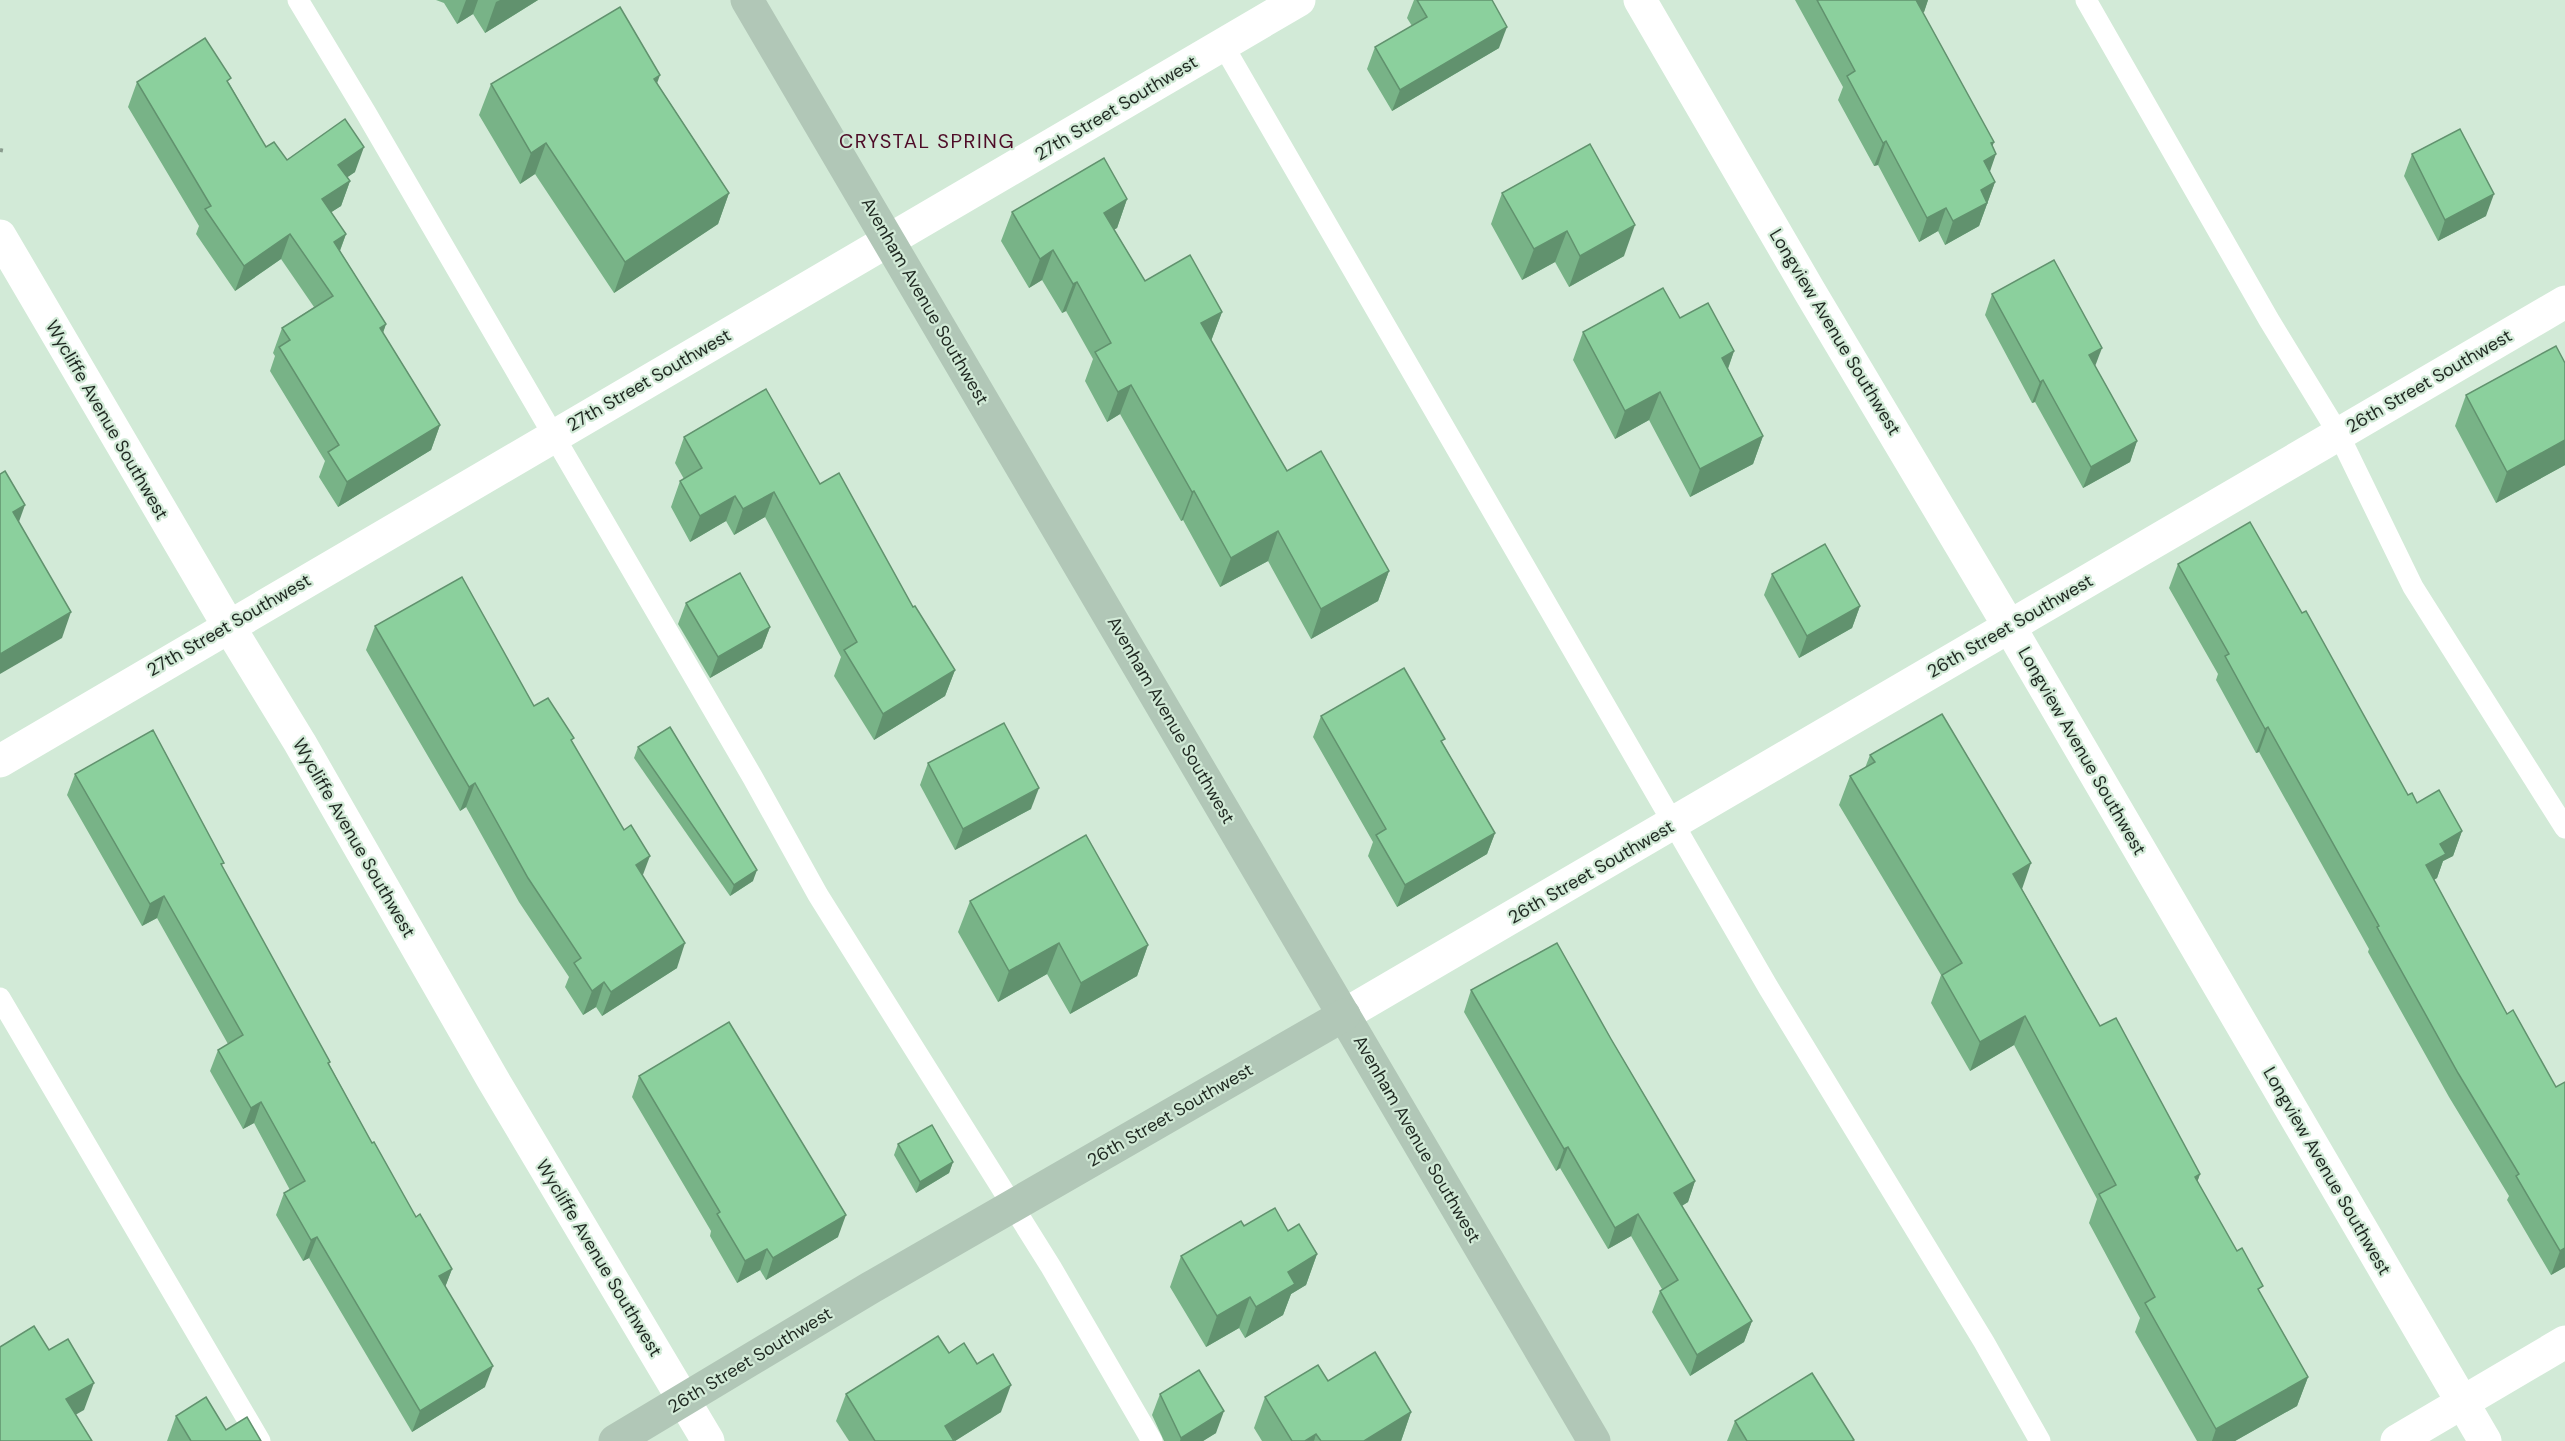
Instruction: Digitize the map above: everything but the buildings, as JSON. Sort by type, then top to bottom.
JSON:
[{"type":"street","name":"Avenham Avenue Southwest","points":[[747,0],[1594,1441]]},
{"type":"street","name":"27th Street Southwest","points":[[0,760],[1299,0]]},
{"type":"street","name":"Longview Avenue Southwest","points":[[1640,0],[2485,1441]]},
{"type":"street","name":"Wycliffe Avenue Southwest","points":[[0,236],[300,744],[492,1078],[708,1441]]},
{"type":"street","name":"26th Street Southwest","points":[[615,1441],[870,1288],[1674,824],[2565,302]]},
{"type":"street","points":[[2397,1441],[2565,1342]]},
{"type":"lane","points":[[298,0],[753,778],[818,895],[1013,1206],[1152,1441]]},
{"type":"lane","points":[[2086,0],[2269,320],[2338,433],[2413,587],[2565,828]]},
{"type":"lane","points":[[1223,45],[1767,987],[1984,1342],[2040,1441]]},
{"type":"lane","points":[[0,998],[260,1441]]},
{"type":"district","name":"CRYSTAL SPRING","points":[[927,141]]}]
